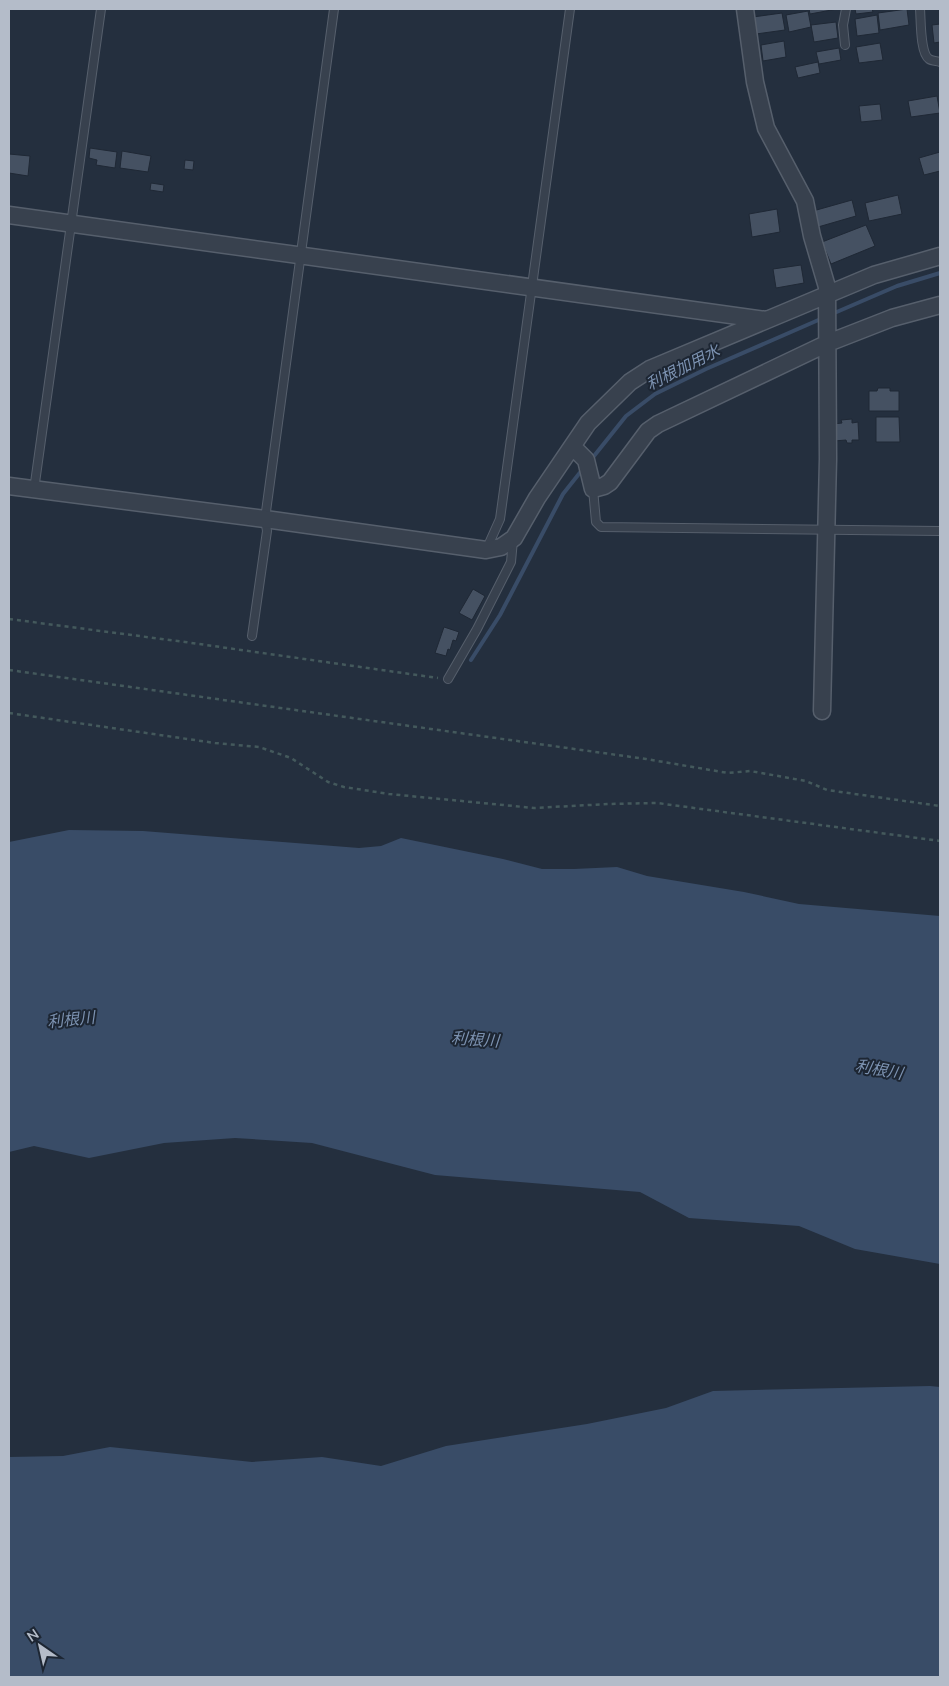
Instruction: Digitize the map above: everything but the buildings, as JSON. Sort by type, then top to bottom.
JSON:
[{"type":"street","points":[[745,9],[755,82],[766,128],[805,200],[812,236],[827,287],[828,459],[822,711]]},
{"type":"street","points":[[9,215],[766,320]]},
{"type":"street","points":[[9,486],[486,550],[501,547],[514,538],[537,498],[588,423],[630,382],[650,369],[874,275],[940,256]]},
{"type":"street","points":[[573,447],[586,460],[594,489],[604,486],[610,482],[648,431],[658,424],[828,343],[892,318],[940,305]]},
{"type":"lane","points":[[34,490],[101,9]]},
{"type":"lane","points":[[252,636],[267,530],[265,519],[334,9]]},
{"type":"lane","points":[[486,550],[500,519],[570,9]]},
{"type":"lane","points":[[845,44],[843,26],[846,9]]},
{"type":"lane","points":[[920,9],[925,55],[930,60],[940,62]]},
{"type":"lane","points":[[594,489],[596,522],[601,527],[940,531]]},
{"type":"lane","points":[[448,679],[511,562],[514,538]]},
{"type":"path","points":[[9,619],[448,679]]},
{"type":"path","points":[[9,670],[637,758],[728,773],[750,771],[806,781],[827,790],[940,806]]},
{"type":"path","points":[[9,713],[216,743],[259,746],[291,758],[328,782],[344,787],[389,794],[534,808],[657,803],[940,840]]},
{"type":"water","name":"利根川","points":[[69,830],[143,831],[359,848],[381,846],[401,838],[542,869],[617,867],[647,876],[744,892],[799,904],[940,916],[940,1264],[855,1249],[799,1226],[689,1218],[640,1192],[435,1175],[312,1143],[235,1138],[164,1143],[89,1158],[34,1146],[9,1152],[9,842]]},
{"type":"water","points":[[940,1387],[940,1677],[9,1677],[9,1457],[63,1456],[110,1447],[252,1462],[322,1457],[381,1466],[446,1446],[587,1424],[666,1408],[713,1391]]},
{"type":"waterway","name":"利根加用水","points":[[832,314],[897,286],[940,273]]},
{"type":"waterway","name":"利根加用水","points":[[590,461],[626,416],[655,394],[706,369],[823,318]]},
{"type":"waterway","name":"利根加用水","points":[[471,660],[500,615],[563,494],[582,470]]}]
